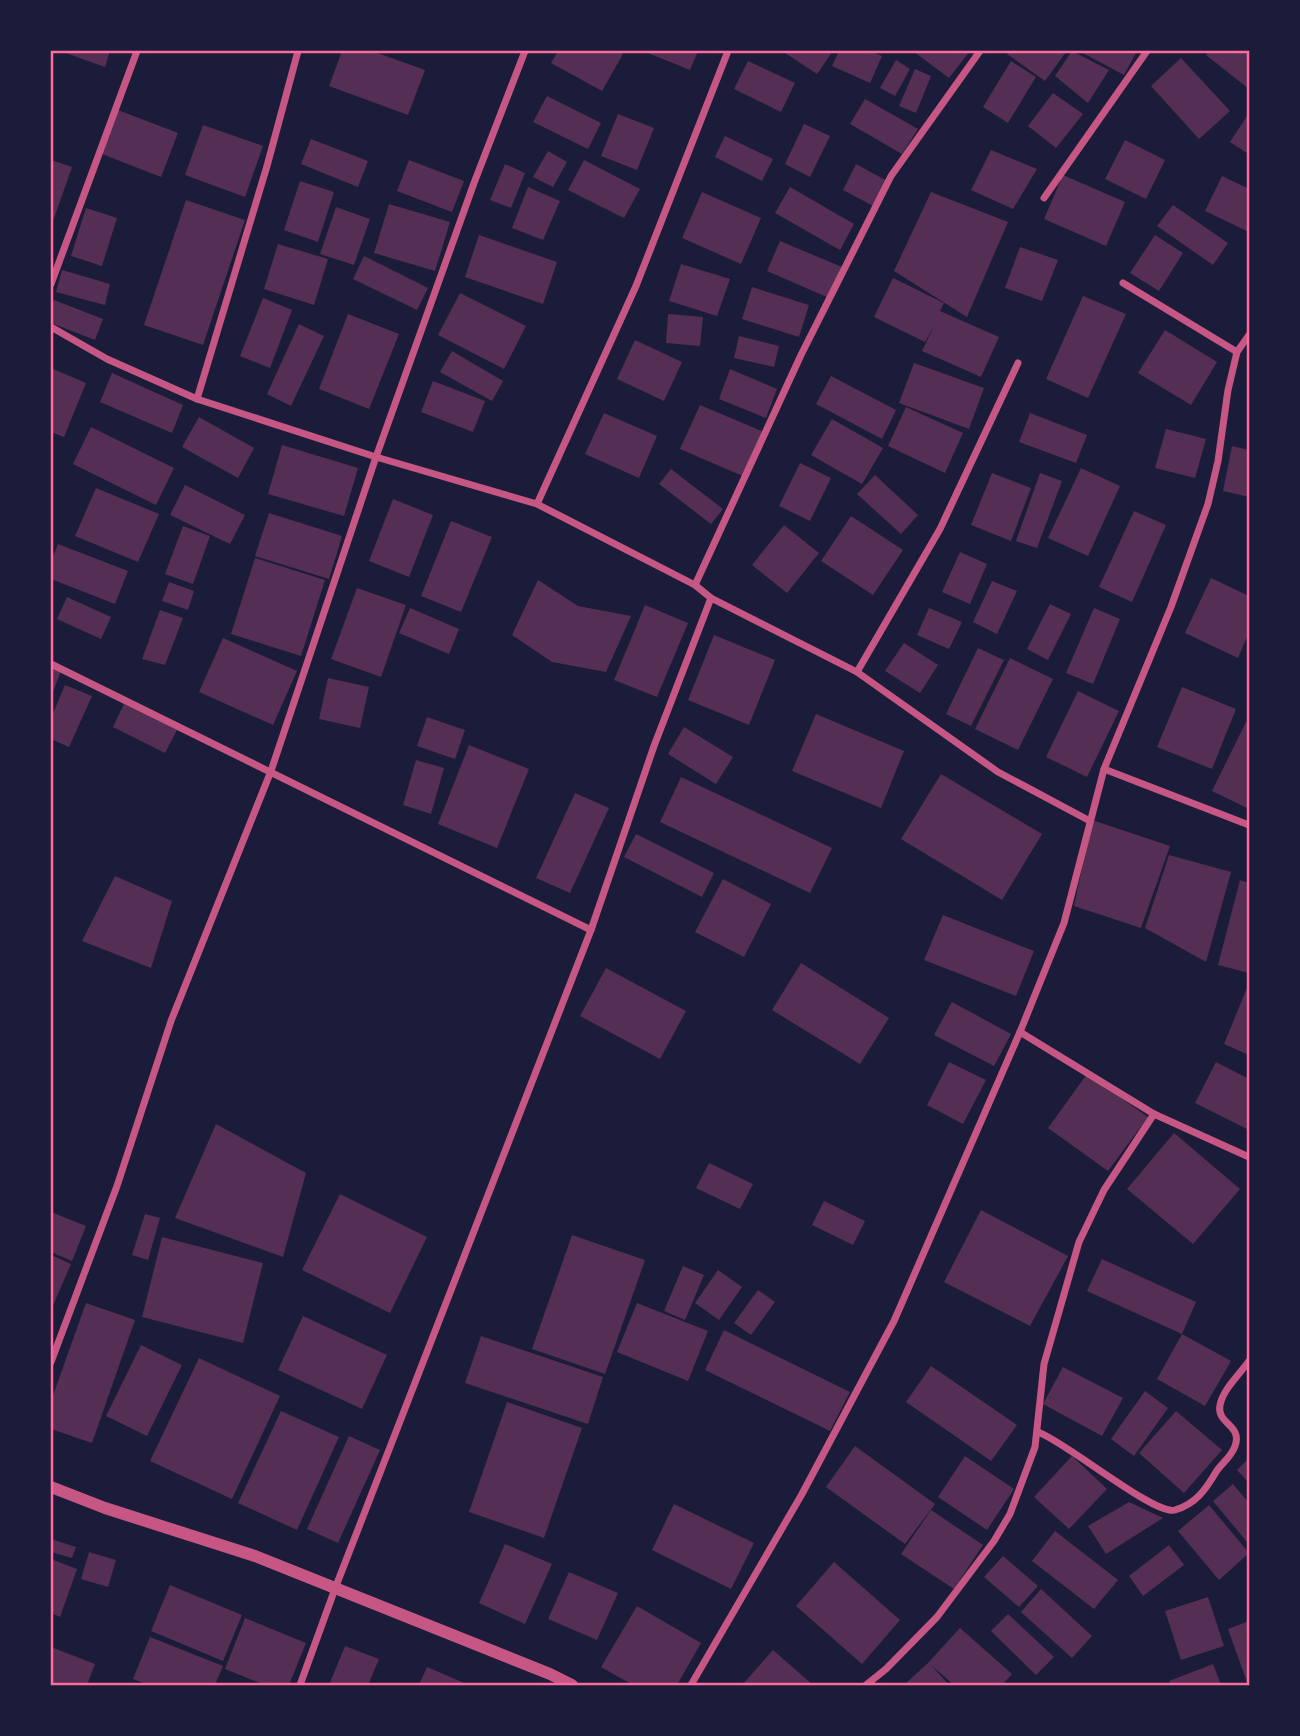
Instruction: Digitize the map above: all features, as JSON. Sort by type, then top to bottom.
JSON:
[{"type":"street","points":[[51,284],[137,51]]},
{"type":"street","points":[[197,399],[267,166],[298,51]]},
{"type":"street","points":[[51,1362],[117,1186],[172,1021],[271,771],[376,457],[474,183],[525,51]]},
{"type":"street","points":[[537,503],[636,285],[727,51]]},
{"type":"street","points":[[695,585],[801,355],[891,176],[979,51]]},
{"type":"street","points":[[1044,198],[1147,51]]},
{"type":"street","points":[[1123,283],[1237,352]]},
{"type":"street","points":[[51,327],[107,359],[197,399],[376,457],[537,503],[695,585],[711,598],[857,672],[998,772],[1090,821]]},
{"type":"street","points":[[691,1685],[802,1494],[894,1321],[1020,1032],[1064,923],[1104,769],[1171,607],[1208,504],[1237,352],[1249,335]]},
{"type":"street","points":[[857,672],[940,529],[1018,363]]},
{"type":"street","points":[[300,1685],[591,930],[654,746],[711,598]]},
{"type":"street","points":[[51,664],[591,930]]},
{"type":"street","points":[[1104,769],[1249,825]]},
{"type":"street","points":[[1020,1032],[1154,1114],[1249,1157]]},
{"type":"street","points":[[866,1685],[886,1669],[937,1616],[994,1541],[1010,1514],[1027,1473],[1038,1432],[1044,1364],[1079,1242],[1104,1190],[1154,1114]]},
{"type":"street","points":[[1038,1432],[1052,1437],[1163,1510],[1174,1511],[1203,1495],[1219,1467],[1234,1450],[1238,1439],[1236,1431],[1223,1419],[1219,1411],[1220,1403],[1249,1361]]},
{"type":"street","points":[[51,1487],[105,1508],[256,1556],[336,1586],[572,1685]]},
{"type":"building","points":[[60,51],[110,51],[105,67]]},
{"type":"building","points":[[342,51],[372,51],[425,70],[408,115],[329,86]]},
{"type":"building","points":[[558,51],[617,51],[623,54],[602,91],[551,63]]},
{"type":"building","points":[[643,51],[698,51],[690,70]]},
{"type":"building","points":[[782,51],[833,51],[817,74]]},
{"type":"building","points":[[839,51],[870,51],[882,56],[870,83],[832,66]]},
{"type":"building","points":[[913,51],[970,51],[949,78]]},
{"type":"building","points":[[1009,51],[1066,52],[1045,81],[1007,54]]},
{"type":"building","points":[[1072,51],[1109,70],[1088,103],[1055,76]]},
{"type":"building","points":[[1079,51],[1137,51],[1124,75]]},
{"type":"building","points":[[1209,51],[1249,51],[1249,89],[1206,55]]},
{"type":"building","points":[[1181,58],[1230,111],[1199,139],[1151,86]]},
{"type":"building","points":[[896,60],[910,69],[895,96],[880,88]]},
{"type":"building","points":[[748,61],[795,83],[781,112],[734,89]]},
{"type":"building","points":[[1011,61],[1036,77],[1008,123],[983,107]]},
{"type":"building","points":[[915,69],[931,76],[916,113],[899,106]]},
{"type":"building","points":[[1053,93],[1083,114],[1056,148],[1028,126]]},
{"type":"building","points":[[547,96],[601,123],[588,149],[533,122]]},
{"type":"building","points":[[865,99],[918,129],[902,154],[850,124]]},
{"type":"building","points":[[118,110],[178,133],[161,177],[102,154]]},
{"type":"building","points":[[1249,113],[1249,150],[1247,153],[1230,142]]},
{"type":"building","points":[[618,114],[654,128],[637,170],[601,156]]},
{"type":"building","points":[[804,124],[830,136],[810,177],[785,164]]},
{"type":"building","points":[[203,125],[263,146],[245,197],[185,175]]},
{"type":"building","points":[[725,136],[773,159],[762,181],[715,157]]},
{"type":"building","points":[[311,139],[368,161],[358,187],[301,164]]},
{"type":"building","points":[[1125,140],[1165,160],[1146,199],[1105,179]]},
{"type":"building","points":[[991,150],[1037,169],[1013,209],[971,190]]},
{"type":"building","points":[[548,151],[567,162],[553,187],[533,177]]},
{"type":"building","points":[[51,160],[72,167],[51,227]]},
{"type":"building","points":[[409,160],[464,181],[452,212],[397,191]]},
{"type":"building","points":[[584,160],[640,189],[624,218],[568,190]]},
{"type":"building","points":[[505,164],[525,173],[511,208],[490,200]]},
{"type":"building","points":[[856,164],[887,181],[873,206],[843,190]]},
{"type":"building","points":[[1063,175],[1125,202],[1106,246],[1044,219]]},
{"type":"building","points":[[1222,176],[1249,189],[1249,232],[1205,211]]},
{"type":"building","points":[[300,181],[334,192],[318,242],[284,230]]},
{"type":"building","points":[[528,187],[560,201],[543,240],[512,228]]},
{"type":"building","points":[[790,187],[854,224],[840,250],[775,213]]},
{"type":"building","points":[[702,192],[761,218],[741,264],[682,238]]},
{"type":"building","points":[[931,192],[1008,222],[967,317],[894,271]]},
{"type":"building","points":[[186,200],[245,220],[203,345],[144,325]]},
{"type":"building","points":[[389,204],[450,222],[435,271],[374,253]]},
{"type":"building","points":[[1173,205],[1228,243],[1213,265],[1157,226]]},
{"type":"building","points":[[336,207],[370,219],[354,265],[320,254]]},
{"type":"building","points":[[86,208],[117,218],[102,266],[71,256]]},
{"type":"building","points":[[479,235],[557,262],[543,304],[465,277]]},
{"type":"building","points":[[1155,235],[1183,253],[1159,291],[1130,273]]},
{"type":"building","points":[[780,241],[842,267],[829,298],[767,271]]},
{"type":"building","points":[[278,244],[328,259],[314,305],[264,289]]},
{"type":"building","points":[[1020,247],[1058,260],[1042,301],[1005,288]]},
{"type":"building","points":[[364,256],[428,288],[417,310],[353,279]]},
{"type":"building","points":[[681,264],[730,279],[717,316],[669,301]]},
{"type":"building","points":[[62,270],[110,284],[105,305],[56,292]]},
{"type":"building","points":[[893,278],[944,303],[940,311],[999,337],[981,377],[922,351],[934,326],[925,342],[874,317]]},
{"type":"building","points":[[752,287],[809,305],[799,337],[742,319]]},
{"type":"building","points":[[460,293],[526,326],[504,369],[438,335]]},
{"type":"building","points":[[1083,296],[1126,314],[1088,398],[1046,379]]},
{"type":"building","points":[[263,298],[292,310],[270,368],[240,356]]},
{"type":"building","points":[[54,300],[103,319],[95,340],[51,323]]},
{"type":"building","points":[[348,314],[399,334],[369,409],[319,389]]},
{"type":"building","points":[[668,314],[703,317],[700,346],[666,343]]},
{"type":"building","points":[[299,324],[324,336],[291,406],[267,394]]},
{"type":"building","points":[[1165,330],[1217,362],[1191,405],[1138,373]]},
{"type":"building","points":[[739,336],[779,346],[774,367],[734,358]]},
{"type":"building","points":[[635,340],[682,362],[664,401],[617,379]]},
{"type":"building","points":[[452,351],[503,381],[492,401],[440,372]]},
{"type":"building","points":[[914,363],[984,388],[969,429],[899,403]]},
{"type":"building","points":[[51,368],[86,383],[64,437],[51,432]]},
{"type":"building","points":[[730,369],[777,389],[766,418],[719,399]]},
{"type":"building","points":[[112,373],[183,405],[172,433],[100,402]]},
{"type":"building","points":[[831,376],[896,410],[882,439],[816,404]]},
{"type":"building","points":[[433,381],[485,401],[473,432],[421,412]]},
{"type":"building","points":[[700,405],[764,432],[745,477],[680,449]]},
{"type":"building","points":[[906,407],[963,433],[945,473],[888,446]]},
{"type":"building","points":[[604,413],[657,436],[639,478],[585,454]]},
{"type":"building","points":[[1030,413],[1087,435],[1076,463],[1019,442]]},
{"type":"building","points":[[199,417],[254,448],[238,478],[182,447]]},
{"type":"building","points":[[832,419],[883,448],[862,484],[811,455]]},
{"type":"building","points":[[91,427],[174,468],[156,505],[73,464]]},
{"type":"building","points":[[1166,429],[1206,439],[1195,478],[1155,468]]},
{"type":"building","points":[[282,445],[358,468],[344,516],[268,494]]},
{"type":"building","points":[[1232,446],[1249,450],[1249,497],[1223,491]]},
{"type":"building","points":[[800,463],[831,478],[810,521],[779,506]]},
{"type":"building","points":[[1081,468],[1120,486],[1088,556],[1048,538]]},
{"type":"building","points":[[671,469],[723,509],[711,524],[659,484]]},
{"type":"building","points":[[992,473],[1031,488],[1011,541],[971,525]]},
{"type":"building","points":[[1040,473],[1062,481],[1037,548],[1016,541]]},
{"type":"building","points":[[875,475],[918,515],[901,534],[857,494]]},
{"type":"building","points":[[185,485],[245,515],[230,544],[170,515]]},
{"type":"building","points":[[96,488],[159,514],[138,562],[75,536]]},
{"type":"building","points":[[393,499],[433,515],[409,577],[369,561]]},
{"type":"building","points":[[1134,511],[1166,525],[1132,602],[1099,587]]},
{"type":"building","points":[[269,513],[342,536],[329,579],[255,556]]},
{"type":"building","points":[[851,516],[903,550],[873,595],[821,561]]},
{"type":"building","points":[[451,521],[492,537],[461,612],[421,596]]},
{"type":"building","points":[[784,525],[819,553],[787,593],[752,565]]},
{"type":"building","points":[[183,526],[210,536],[193,584],[165,574]]},
{"type":"building","points":[[58,544],[128,571],[115,604],[51,579],[51,562]]},
{"type":"building","points":[[960,552],[987,564],[970,604],[942,592]]},
{"type":"building","points":[[255,558],[325,580],[301,656],[231,634]]},
{"type":"building","points":[[1211,578],[1249,596],[1249,632],[1238,658],[1185,633]]},
{"type":"building","points":[[538,580],[578,606],[631,616],[606,672],[552,662],[512,635]]},
{"type":"building","points":[[992,581],[1017,591],[997,634],[973,622]]},
{"type":"building","points":[[169,582],[194,591],[188,610],[162,601]]},
{"type":"building","points":[[357,588],[406,605],[381,677],[331,659]]},
{"type":"building","points":[[67,597],[111,617],[101,639],[57,619]]},
{"type":"building","points":[[1050,604],[1071,614],[1048,660],[1027,649]]},
{"type":"building","points":[[645,605],[688,623],[657,697],[614,680]]},
{"type":"building","points":[[410,608],[459,629],[449,654],[399,633]]},
{"type":"building","points":[[929,608],[962,622],[949,649],[917,635]]},
{"type":"building","points":[[1094,608],[1120,619],[1093,684],[1066,673]]},
{"type":"building","points":[[160,610],[183,618],[165,665],[142,659]]},
{"type":"building","points":[[714,635],[775,660],[749,725],[688,700]]},
{"type":"building","points":[[223,638],[297,671],[273,725],[199,692]]},
{"type":"building","points":[[904,643],[938,665],[920,693],[885,671]]},
{"type":"building","points":[[978,648],[1004,660],[971,726],[946,714]]},
{"type":"building","points":[[1010,658],[1053,679],[1018,750],[975,729]]},
{"type":"building","points":[[51,667],[61,671],[51,697]]},
{"type":"building","points":[[328,678],[369,687],[360,728],[319,719]]},
{"type":"building","points":[[65,685],[92,696],[69,747],[51,739],[51,718]]},
{"type":"building","points":[[1182,687],[1236,709],[1212,769],[1157,747]]},
{"type":"building","points":[[1078,691],[1119,711],[1087,777],[1046,757]]},
{"type":"building","points":[[124,704],[177,730],[165,753],[113,727]]},
{"type":"building","points":[[816,714],[904,751],[881,808],[792,771]]},
{"type":"building","points":[[427,717],[465,730],[455,759],[417,746]]},
{"type":"building","points":[[1246,722],[1249,723],[1249,809],[1212,791]]},
{"type":"building","points":[[684,727],[733,757],[716,784],[668,754]]},
{"type":"building","points":[[469,745],[529,769],[497,848],[438,824]]},
{"type":"building","points":[[416,760],[444,768],[431,814],[403,805]]},
{"type":"building","points":[[941,774],[1042,834],[1002,900],[901,839]]},
{"type":"building","points":[[681,777],[832,848],[810,893],[660,822]]},
{"type":"building","points":[[575,793],[609,808],[570,893],[536,878]]},
{"type":"building","points":[[1092,820],[1170,846],[1141,928],[1074,906]]},
{"type":"building","points":[[636,834],[714,873],[702,897],[624,857]]},
{"type":"building","points":[[1169,855],[1231,872],[1206,962],[1145,928]]},
{"type":"building","points":[[115,876],[172,901],[151,968],[82,941]]},
{"type":"building","points":[[723,879],[771,904],[744,957],[695,932]]},
{"type":"building","points":[[1240,880],[1249,883],[1249,973],[1218,965]]},
{"type":"building","points":[[943,915],[1034,951],[1016,996],[924,960]]},
{"type":"building","points":[[801,963],[889,1018],[860,1064],[772,1010]]},
{"type":"building","points":[[606,968],[686,1011],[660,1059],[580,1016]]},
{"type":"building","points":[[1249,983],[1249,1055],[1224,1044]]},
{"type":"building","points":[[952,1002],[1011,1034],[994,1066],[934,1035]]},
{"type":"building","points":[[949,1062],[986,1080],[963,1124],[927,1105]]},
{"type":"building","points":[[1216,1062],[1249,1079],[1249,1130],[1195,1103]]},
{"type":"building","points":[[1087,1074],[1148,1117],[1108,1171],[1048,1128]]},
{"type":"building","points":[[216,1124],[306,1173],[283,1257],[175,1218]]},
{"type":"building","points":[[1174,1133],[1240,1189],[1193,1244],[1127,1189]]},
{"type":"building","points":[[709,1163],[753,1184],[740,1209],[696,1188]]},
{"type":"building","points":[[340,1194],[427,1237],[390,1313],[302,1270]]},
{"type":"building","points":[[824,1201],[865,1221],[853,1245],[812,1225]]},
{"type":"building","points":[[981,1210],[1068,1256],[1030,1326],[944,1282]]},
{"type":"building","points":[[51,1212],[86,1226],[72,1261],[51,1252]]},
{"type":"building","points":[[145,1214],[160,1218],[148,1260],[132,1255]]},
{"type":"building","points":[[572,1235],[645,1260],[605,1374],[532,1349]]},
{"type":"building","points":[[162,1237],[263,1263],[243,1343],[142,1317]]},
{"type":"building","points":[[51,1255],[71,1264],[51,1310]]},
{"type":"building","points":[[1102,1259],[1196,1302],[1182,1334],[1087,1291]]},
{"type":"building","points":[[683,1266],[704,1275],[685,1320],[664,1311]]},
{"type":"building","points":[[718,1270],[742,1287],[719,1320],[695,1303]]},
{"type":"building","points":[[758,1290],[775,1302],[751,1335],[734,1323]]},
{"type":"building","points":[[86,1303],[135,1320],[92,1443],[51,1429],[51,1401]]},
{"type":"building","points":[[637,1303],[708,1331],[688,1381],[617,1352]]},
{"type":"building","points":[[303,1316],[387,1355],[362,1409],[278,1370]]},
{"type":"building","points":[[724,1330],[850,1392],[830,1431],[705,1370]]},
{"type":"building","points":[[1182,1334],[1231,1361],[1205,1406],[1157,1379]]},
{"type":"building","points":[[481,1336],[603,1377],[588,1424],[465,1383]]},
{"type":"building","points":[[141,1345],[182,1365],[147,1436],[106,1416]]},
{"type":"building","points":[[199,1358],[280,1396],[232,1499],[150,1461]]},
{"type":"building","points":[[931,1366],[1017,1425],[991,1461],[906,1402]]},
{"type":"building","points":[[1063,1367],[1123,1398],[1102,1436],[1043,1404]]},
{"type":"building","points":[[1145,1391],[1168,1408],[1134,1456],[1111,1439]]},
{"type":"building","points":[[507,1402],[582,1428],[544,1538],[469,1512]]},
{"type":"building","points":[[281,1411],[339,1437],[297,1530],[238,1503]]},
{"type":"building","points":[[1176,1411],[1222,1450],[1184,1493],[1139,1453]]},
{"type":"building","points":[[349,1436],[380,1450],[338,1543],[307,1529]]},
{"type":"building","points":[[855,1446],[935,1504],[905,1544],[826,1487]]},
{"type":"building","points":[[965,1456],[1014,1489],[987,1530],[938,1497]]},
{"type":"building","points":[[1072,1456],[1107,1489],[1069,1529],[1034,1497]]},
{"type":"building","points":[[1249,1458],[1249,1483],[1237,1470]]},
{"type":"building","points":[[1233,1484],[1249,1503],[1247,1542],[1213,1501]]},
{"type":"building","points":[[1129,1502],[1163,1518],[1106,1554],[1088,1526]]},
{"type":"building","points":[[674,1504],[754,1543],[731,1589],[652,1550]]},
{"type":"building","points":[[1209,1505],[1249,1553],[1219,1580],[1178,1531]]},
{"type":"building","points":[[931,1510],[983,1545],[954,1589],[901,1554]]},
{"type":"building","points":[[1055,1531],[1118,1580],[1094,1609],[1032,1561]]},
{"type":"building","points":[[51,1539],[76,1547],[72,1558],[51,1552]]},
{"type":"building","points":[[505,1544],[552,1564],[525,1624],[479,1603]]},
{"type":"building","points":[[1169,1545],[1184,1565],[1143,1596],[1129,1576]]},
{"type":"building","points":[[89,1552],[116,1560],[108,1587],[81,1579]]},
{"type":"building","points":[[1003,1556],[1038,1586],[1019,1607],[984,1577]]},
{"type":"building","points":[[51,1559],[77,1569],[60,1617],[51,1613]]},
{"type":"building","points":[[834,1562],[900,1620],[862,1664],[796,1606]]},
{"type":"building","points":[[569,1572],[618,1593],[597,1640],[548,1619]]},
{"type":"building","points":[[170,1585],[242,1615],[223,1661],[151,1631]]},
{"type":"building","points":[[1041,1589],[1092,1636],[1072,1658],[1021,1612]]},
{"type":"building","points":[[1208,1597],[1224,1646],[1181,1660],[1165,1611]]},
{"type":"building","points":[[637,1606],[701,1643],[677,1685],[633,1685],[601,1667]]},
{"type":"building","points":[[1008,1614],[1054,1657],[1036,1675],[991,1631]]},
{"type":"building","points":[[245,1618],[306,1643],[289,1685],[265,1685],[225,1669]]},
{"type":"building","points":[[1249,1621],[1249,1685],[1248,1685],[1228,1629]]},
{"type":"building","points":[[960,1628],[1012,1674],[1002,1685],[954,1685],[931,1665],[949,1685],[904,1685],[928,1663]]},
{"type":"building","points":[[150,1637],[223,1666],[215,1685],[149,1685],[133,1679]]},
{"type":"building","points":[[345,1646],[379,1659],[368,1685],[329,1685]]},
{"type":"building","points":[[51,1647],[95,1664],[87,1685],[51,1685]]},
{"type":"building","points":[[773,1650],[813,1685],[742,1685]]},
{"type":"building","points":[[1213,1664],[1221,1685],[1171,1685],[1169,1681]]},
{"type":"building","points":[[427,1667],[469,1685],[419,1685]]}]
